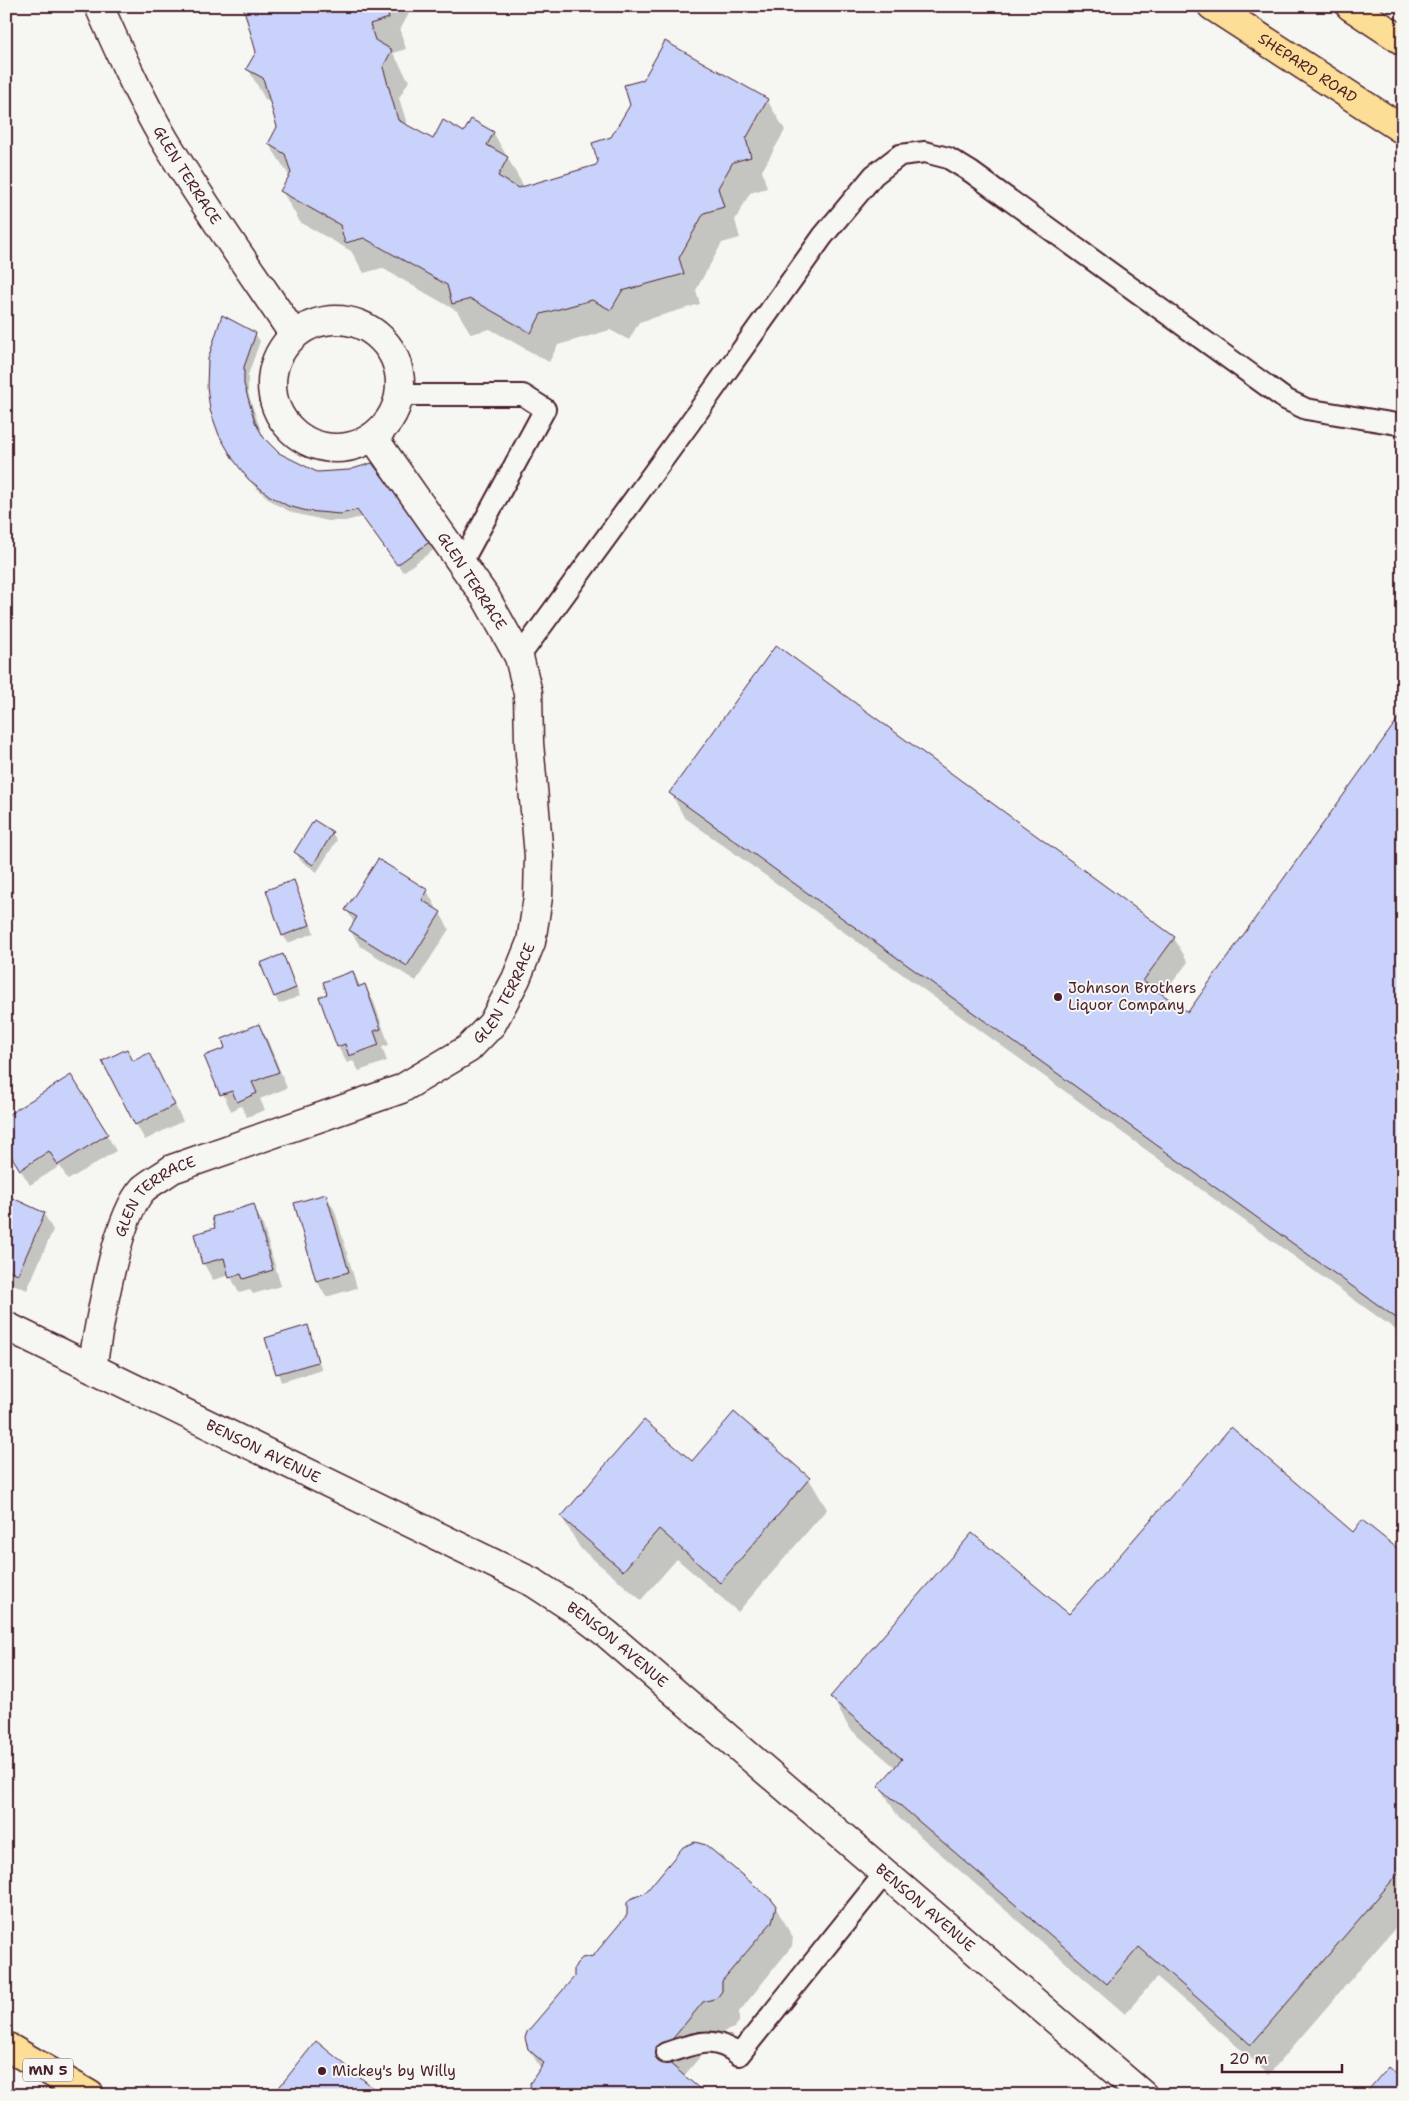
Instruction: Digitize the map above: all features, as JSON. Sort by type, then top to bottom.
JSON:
[{"type":"main road","name":"SHEPARD ROAD","points":[[1212,6],[1403,130]]},
{"type":"main road","points":[[1350,6],[1403,41]]},
{"type":"main road","name":"MN 5","points":[[6,2046],[90,2095]]},
{"type":"street","name":"GLEN TERRACE","points":[[99,6],[127,70],[163,137],[192,184],[294,335]]},
{"type":"street","points":[[333,320],[356,323],[372,330],[388,346],[395,358],[400,380],[399,395],[392,416],[373,437],[353,446],[332,449],[304,439],[282,419],[276,406],[272,384],[276,363],[286,344],[294,335],[314,324],[333,320]]},
{"type":"street","name":"GLEN TERRACE","points":[[92,1367],[117,1245],[128,1216],[143,1190],[172,1169],[401,1090],[468,1049],[492,1024],[516,979],[531,942],[538,896],[539,856],[529,743],[528,693],[519,657],[486,598],[373,437]]},
{"type":"street","name":"BENSON AVENUE","points":[[6,1326],[534,1584],[577,1611],[607,1634],[1143,2095]]},
{"type":"lane","points":[[519,657],[690,424],[823,236],[874,175],[900,156],[924,152],[948,158],[971,172],[1285,399],[1306,409],[1403,425]]},
{"type":"lane","points":[[399,395],[523,395],[545,409],[462,562]]},
{"type":"lane","points":[[666,2053],[708,2040],[728,2046],[739,2055],[885,1873]]},
{"type":"building","points":[[243,6],[385,6],[389,18],[370,24],[375,40],[392,50],[383,67],[398,120],[433,139],[443,120],[464,132],[471,119],[494,132],[487,145],[508,157],[498,176],[518,188],[596,165],[598,162],[592,143],[611,137],[630,105],[624,85],[643,80],[665,41],[768,99],[746,139],[751,157],[733,162],[718,188],[724,207],[704,213],[679,258],[684,274],[622,291],[611,310],[592,300],[541,314],[531,333],[471,299],[452,304],[447,285],[364,238],[345,243],[340,225],[280,191],[291,173],[285,154],[268,144],[277,127],[263,78],[246,69],[256,52]]},
{"type":"building","points":[[222,315],[256,333],[244,367],[244,384],[255,422],[264,438],[279,453],[317,472],[349,470],[372,463],[431,541],[397,565],[357,510],[340,514],[307,511],[288,506],[270,496],[248,479],[233,459],[219,435],[210,410],[207,386],[208,359]]},
{"type":"building","name":"Johnson Brothers Liquor Company","points":[[776,645],[1175,937],[1143,981],[1188,1012],[1403,712],[1403,1323],[669,793]]},
{"type":"building","points":[[314,820],[333,832],[313,865],[294,852]]},
{"type":"building","points":[[378,859],[428,890],[422,900],[441,912],[407,966],[349,930],[357,917],[345,910]]},
{"type":"building","points":[[294,880],[310,925],[282,936],[266,890]]},
{"type":"building","points":[[283,954],[296,988],[274,997],[260,963]]},
{"type":"building","points":[[353,971],[358,987],[365,984],[381,1029],[374,1031],[379,1045],[349,1056],[345,1044],[337,1047],[319,997],[327,994],[323,982]]},
{"type":"building","points":[[259,1024],[279,1072],[252,1082],[257,1093],[237,1102],[232,1091],[220,1095],[204,1056],[225,1048],[222,1039]]},
{"type":"building","points":[[127,1049],[133,1061],[149,1053],[175,1105],[135,1125],[102,1061]]},
{"type":"building","points":[[71,1075],[108,1134],[58,1165],[49,1151],[20,1170],[6,1148],[6,1116]]},
{"type":"building","points":[[326,1194],[349,1272],[316,1281],[294,1203]]},
{"type":"building","points":[[6,1195],[45,1213],[18,1274],[6,1269]]},
{"type":"building","points":[[254,1204],[273,1270],[243,1279],[241,1274],[229,1278],[224,1258],[202,1264],[194,1234],[215,1228],[212,1217]]},
{"type":"building","points":[[308,1325],[318,1362],[276,1374],[265,1338]]},
{"type":"building","points":[[734,1412],[810,1478],[720,1583],[659,1529],[623,1571],[561,1517],[644,1420],[692,1461]]},
{"type":"building","points":[[1231,1427],[1353,1532],[1362,1520],[1403,1553],[1403,1868],[1251,2045],[1139,1947],[1107,1984],[878,1786],[902,1759],[830,1697],[972,1533],[1069,1614]]},
{"type":"building","points":[[695,1842],[706,1845],[772,1900],[776,1906],[772,1922],[722,1981],[722,1991],[717,1998],[703,2002],[666,2047],[667,2061],[707,2095],[531,2095],[530,2083],[544,2063],[528,2049],[525,2038],[527,2032],[574,1977],[574,1968],[577,1963],[582,1958],[593,1956],[627,1915],[627,1903],[630,1899],[645,1893],[683,1847]]},
{"type":"building","name":"Mickey's by Willy","points":[[316,2041],[376,2090],[373,2095],[273,2095]]},
{"type":"building","points":[[1388,2067],[1403,2080],[1403,2095],[1364,2095]]},
{"type":"place","name":"Johnson Brothers Liquor Company","points":[[1058,997]]},
{"type":"place","name":"Mickey's by Willy","points":[[322,2071]]}]
